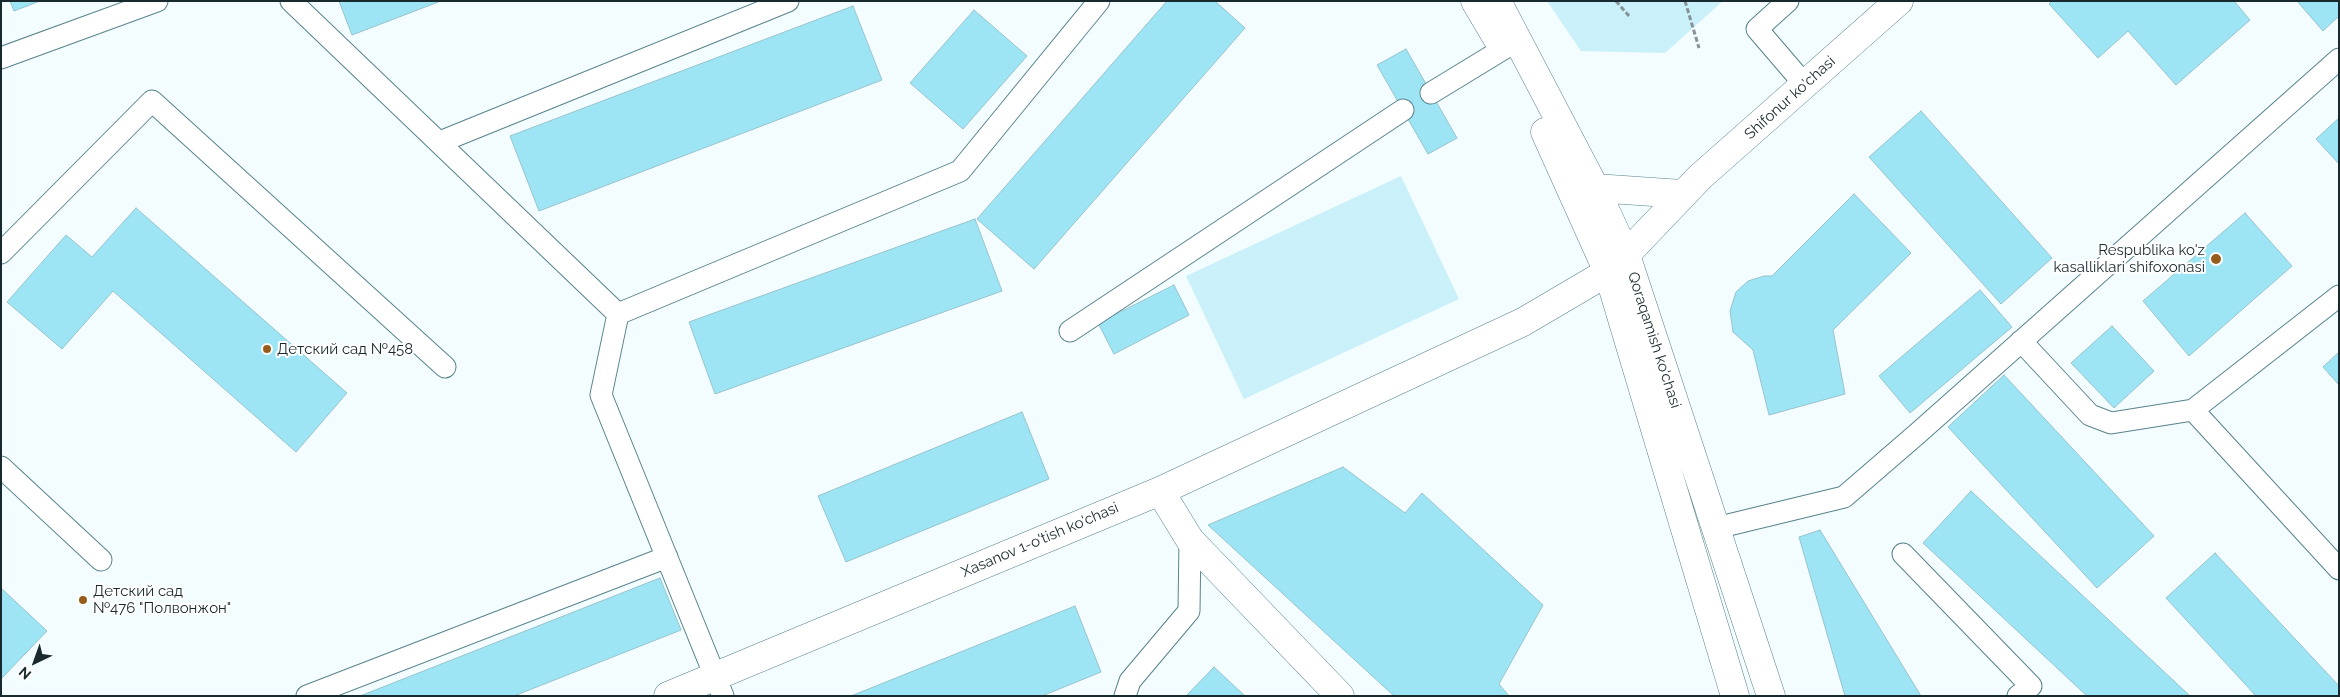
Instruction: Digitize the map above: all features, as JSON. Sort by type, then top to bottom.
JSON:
[{"type":"street","name":"Qoraqamish ko'chasi","points":[[1475,1],[1511,45],[1595,188],[1735,696]]},
{"type":"street","name":"Qoraqamish ko'chasi","points":[[1497,1],[1511,45],[1562,167],[1617,263],[1716,528],[1771,696]]},
{"type":"street","name":"Shifonur ko'chasi","points":[[1617,263],[1682,194],[1899,1]]},
{"type":"street","points":[[1562,167],[1595,188],[1682,194]]},
{"type":"street","name":"Xasanov 1-o'tish ko'chasi","points":[[668,696],[720,686],[1160,491],[1524,322],[1617,263]]},
{"type":"street","points":[[1160,491],[1190,540],[1340,696]]},
{"type":"lane","points":[[1,58],[156,1]]},
{"type":"lane","points":[[291,1],[618,314]]},
{"type":"lane","points":[[440,142],[753,8],[788,1]]},
{"type":"lane","points":[[618,314],[960,171],[1099,1]]},
{"type":"lane","points":[[1788,1],[1757,30],[1805,85]]},
{"type":"lane","points":[[1432,93],[1511,45]]},
{"type":"lane","points":[[1716,528],[1844,497],[2339,58]]},
{"type":"lane","points":[[1,253],[152,101],[445,367]]},
{"type":"lane","points":[[1070,331],[1402,110]]},
{"type":"lane","points":[[2021,341],[2090,416],[2111,423],[2193,410],[2339,296]]},
{"type":"lane","points":[[618,314],[601,395],[720,686]]},
{"type":"lane","points":[[2193,410],[2339,569]]},
{"type":"lane","points":[[1,467],[101,560]]},
{"type":"lane","points":[[1125,696],[1130,681],[1188,611],[1190,540]]},
{"type":"lane","points":[[1903,554],[2031,686],[2018,696]]},
{"type":"lane","points":[[307,696],[667,557]]},
{"type":"path","points":[[1616,1],[1629,16]]},
{"type":"path","points":[[1685,1],[1700,48]]},
{"type":"shaded area","points":[[1547,1],[1723,1],[1665,53],[1581,51]]},
{"type":"shaded area","points":[[1401,176],[1459,299],[1244,399],[1186,276]]},
{"type":"building","points":[[10,1],[40,1],[14,11]]},
{"type":"building","points":[[339,1],[441,1],[352,35]]},
{"type":"building","points":[[1167,1],[1215,1],[1245,28],[1034,269],[977,219]]},
{"type":"building","points":[[2052,1],[2234,1],[2250,20],[2176,85],[2128,31],[2098,58],[2049,4]]},
{"type":"building","points":[[2297,1],[2339,1],[2339,16],[2323,31]]},
{"type":"building","points":[[853,6],[882,80],[539,211],[510,136]]},
{"type":"building","points":[[974,10],[1027,56],[963,129],[910,83]]},
{"type":"building","points":[[1406,49],[1457,138],[1428,154],[1377,65]]},
{"type":"building","points":[[1921,111],[2052,258],[2001,304],[1869,157]]},
{"type":"building","points":[[2339,118],[2339,164],[2316,139]]},
{"type":"building","points":[[1854,194],[1911,253],[1833,330],[1845,394],[1769,415],[1753,350],[1733,332],[1730,311],[1736,292],[1748,281],[1764,276],[1772,276]]},
{"type":"building","points":[[136,208],[347,393],[296,452],[113,291],[62,349],[7,302],[66,235],[92,257]]},
{"type":"building","points":[[2245,213],[2292,266],[2189,356],[2143,301]]},
{"type":"building","points":[[975,219],[1002,291],[715,394],[689,322]]},
{"type":"building","points":[[1174,285],[1189,315],[1114,354],[1098,323]]},
{"type":"building","points":[[1980,290],[2012,327],[1910,413],[1879,376]]},
{"type":"building","points":[[2112,326],[2154,371],[2114,408],[2071,363]]},
{"type":"building","points":[[2339,352],[2339,385],[2323,367]]},
{"type":"building","points":[[2004,375],[2154,536],[2097,588],[1948,427]]},
{"type":"building","points":[[1022,412],[1049,479],[846,562],[818,496]]},
{"type":"building","points":[[1343,467],[1405,513],[1422,493],[1543,605],[1499,684],[1509,696],[1394,696],[1208,525]]},
{"type":"building","points":[[1971,491],[2190,696],[2087,696],[1923,543]]},
{"type":"building","points":[[1820,530],[1921,696],[1845,696],[1799,537]]},
{"type":"building","points":[[2215,553],[2339,686],[2339,696],[2256,696],[2166,598]]},
{"type":"building","points":[[660,578],[681,630],[514,696],[360,696]]},
{"type":"building","points":[[1,588],[47,631],[1,679]]},
{"type":"building","points":[[1075,606],[1101,672],[1042,696],[851,696]]},
{"type":"building","points":[[1214,667],[1245,696],[1186,696]]},
{"type":"place","name":"Respublika ko'z kasalliklari shifoxonasi","points":[[2216,259]]},
{"type":"place","name":"Детский сад №458","points":[[267,349]]},
{"type":"place","name":"Детский сад №476 \"Полвонжон\"","points":[[83,600]]}]
